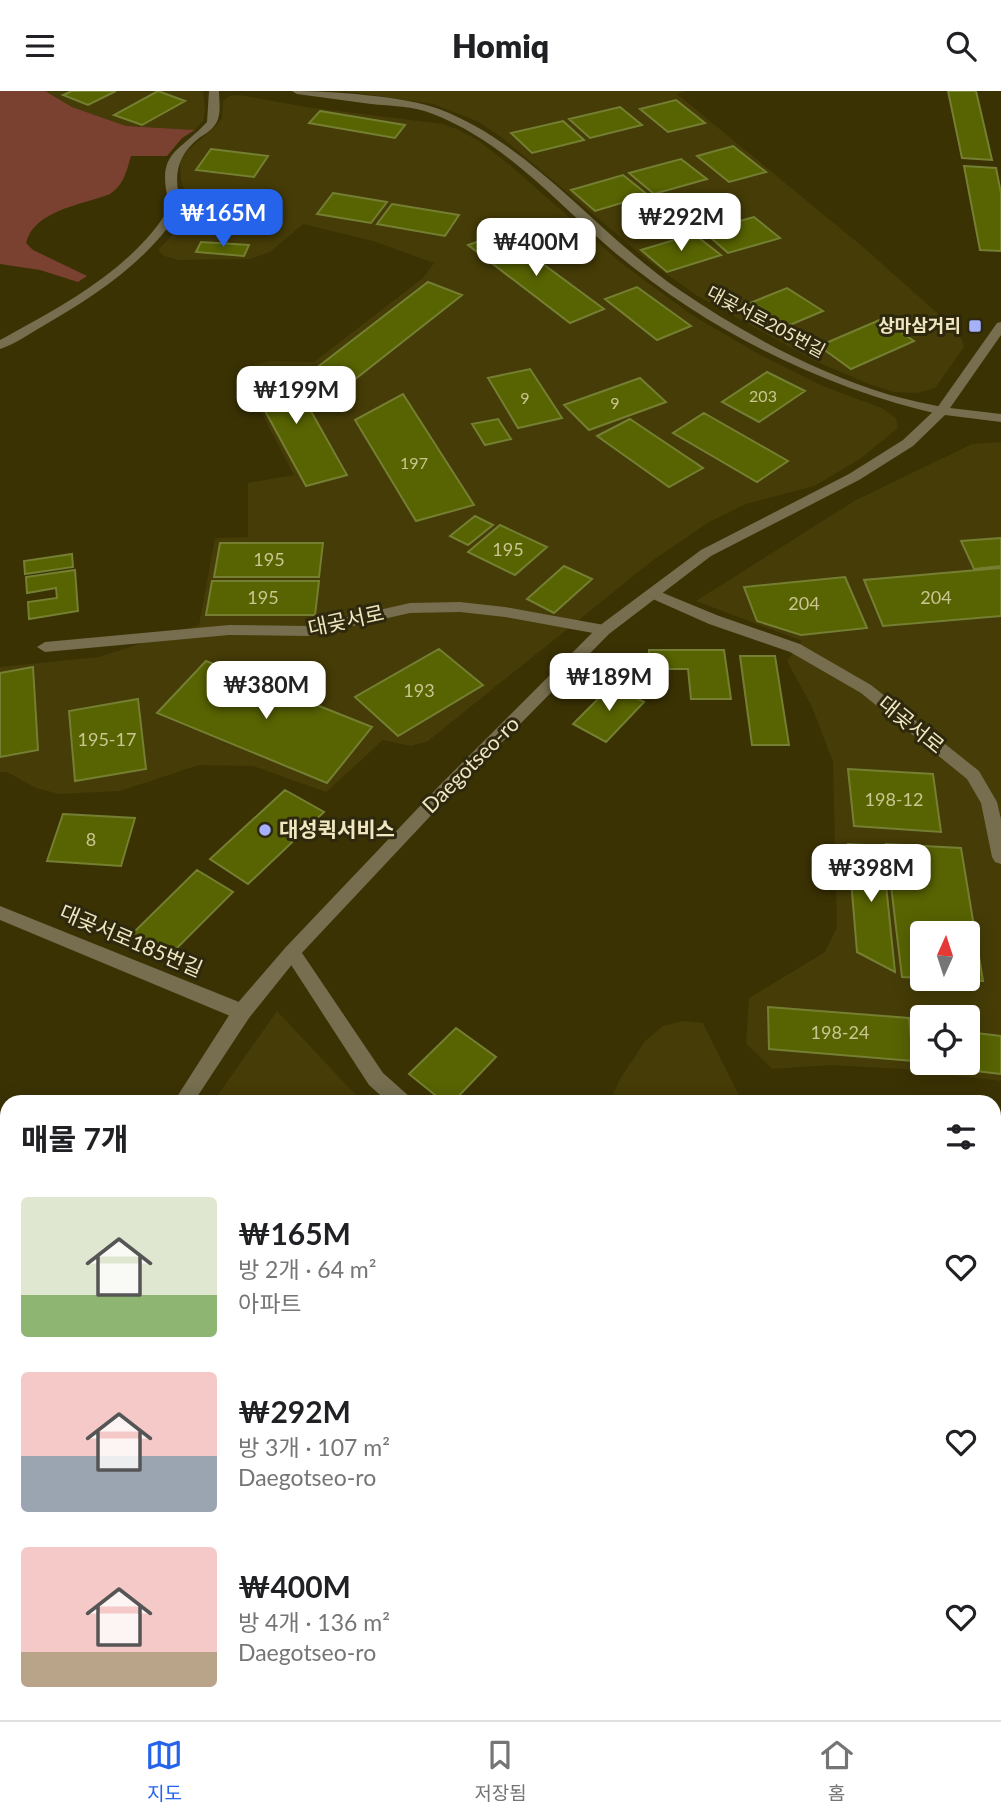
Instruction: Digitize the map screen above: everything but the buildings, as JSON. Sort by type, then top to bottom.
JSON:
[{"type":"street","points":[[0,345],[113,275],[147,248],[168,225],[176,207],[171,193],[171,163],[180,149],[213,119],[214,91]]},
{"type":"street","name":"대곶서로205번길","points":[[297,91],[410,105],[437,112],[484,137],[577,211],[619,250],[669,288],[729,324],[801,363],[877,395],[942,411],[1001,418]]},
{"type":"street","name":"Daegotseo-ro","points":[[187,1095],[242,1012],[292,952],[446,789],[604,630],[706,553],[854,477],[908,443],[942,411],[1001,326]]},
{"type":"street","name":"대곶서로","points":[[650,593],[715,621],[795,648],[866,689],[973,775],[989,802],[1001,857]]},
{"type":"street","name":"대곶서로","points":[[45,647],[229,629],[308,631],[410,608],[460,607],[505,612],[604,630]]},
{"type":"street","name":"대곶서로185번길","points":[[0,913],[242,1012]]},
{"type":"street","points":[[292,952],[376,1079],[394,1095]]},
{"type":"shaded area","points":[[0,91],[45,91],[72,107],[126,126],[195,130],[182,138],[167,156],[131,156],[126,173],[110,194],[60,210],[39,223],[31,232],[26,243],[33,250],[87,276],[78,282],[40,270],[0,264]]},
{"type":"shaded area","points":[[45,91],[203,91],[205,111],[203,121],[195,130],[126,126],[72,107]]},
{"type":"shaded area","points":[[344,91],[686,91],[677,94],[863,247],[944,319],[960,335],[964,347],[935,388],[917,393],[894,392],[869,384],[815,361],[696,295],[650,262],[501,137],[479,122],[433,104]]},
{"type":"shaded area","points":[[239,95],[306,107],[443,124],[459,130],[479,141],[511,166],[621,263],[692,315],[762,356],[825,387],[882,408],[896,418],[898,428],[860,459],[814,486],[746,504],[709,522],[652,561],[428,741],[411,746],[383,740],[326,792],[253,766],[199,765],[120,791],[59,794],[36,788],[7,772],[0,772],[0,667],[99,657],[199,625],[215,538],[248,537],[248,483],[294,475],[239,369],[269,361],[314,362],[423,278],[434,263],[373,241],[303,224],[270,252],[250,259],[178,260],[164,256],[158,250],[172,235],[187,211],[188,201],[181,181],[180,162],[187,151],[222,118],[223,101],[229,96]]},
{"type":"shaded area","points":[[1001,442],[1001,1081],[952,1075],[980,1075],[980,1005],[910,1005],[910,1070],[830,1065],[772,1069],[746,1043],[749,998],[825,952],[837,928],[833,762],[812,707],[787,661],[802,641],[696,601],[856,500],[972,444]]},
{"type":"shaded area","points":[[277,1011],[357,1095],[218,1095]]},
{"type":"shaded area","points":[[683,1021],[703,1023],[739,1095],[612,1095],[645,1041],[663,1026]]},
{"type":"place","name":"상마삼거리","points":[[975,326]]},
{"type":"place","name":"대성퀵서비스","points":[[265,830]]}]
